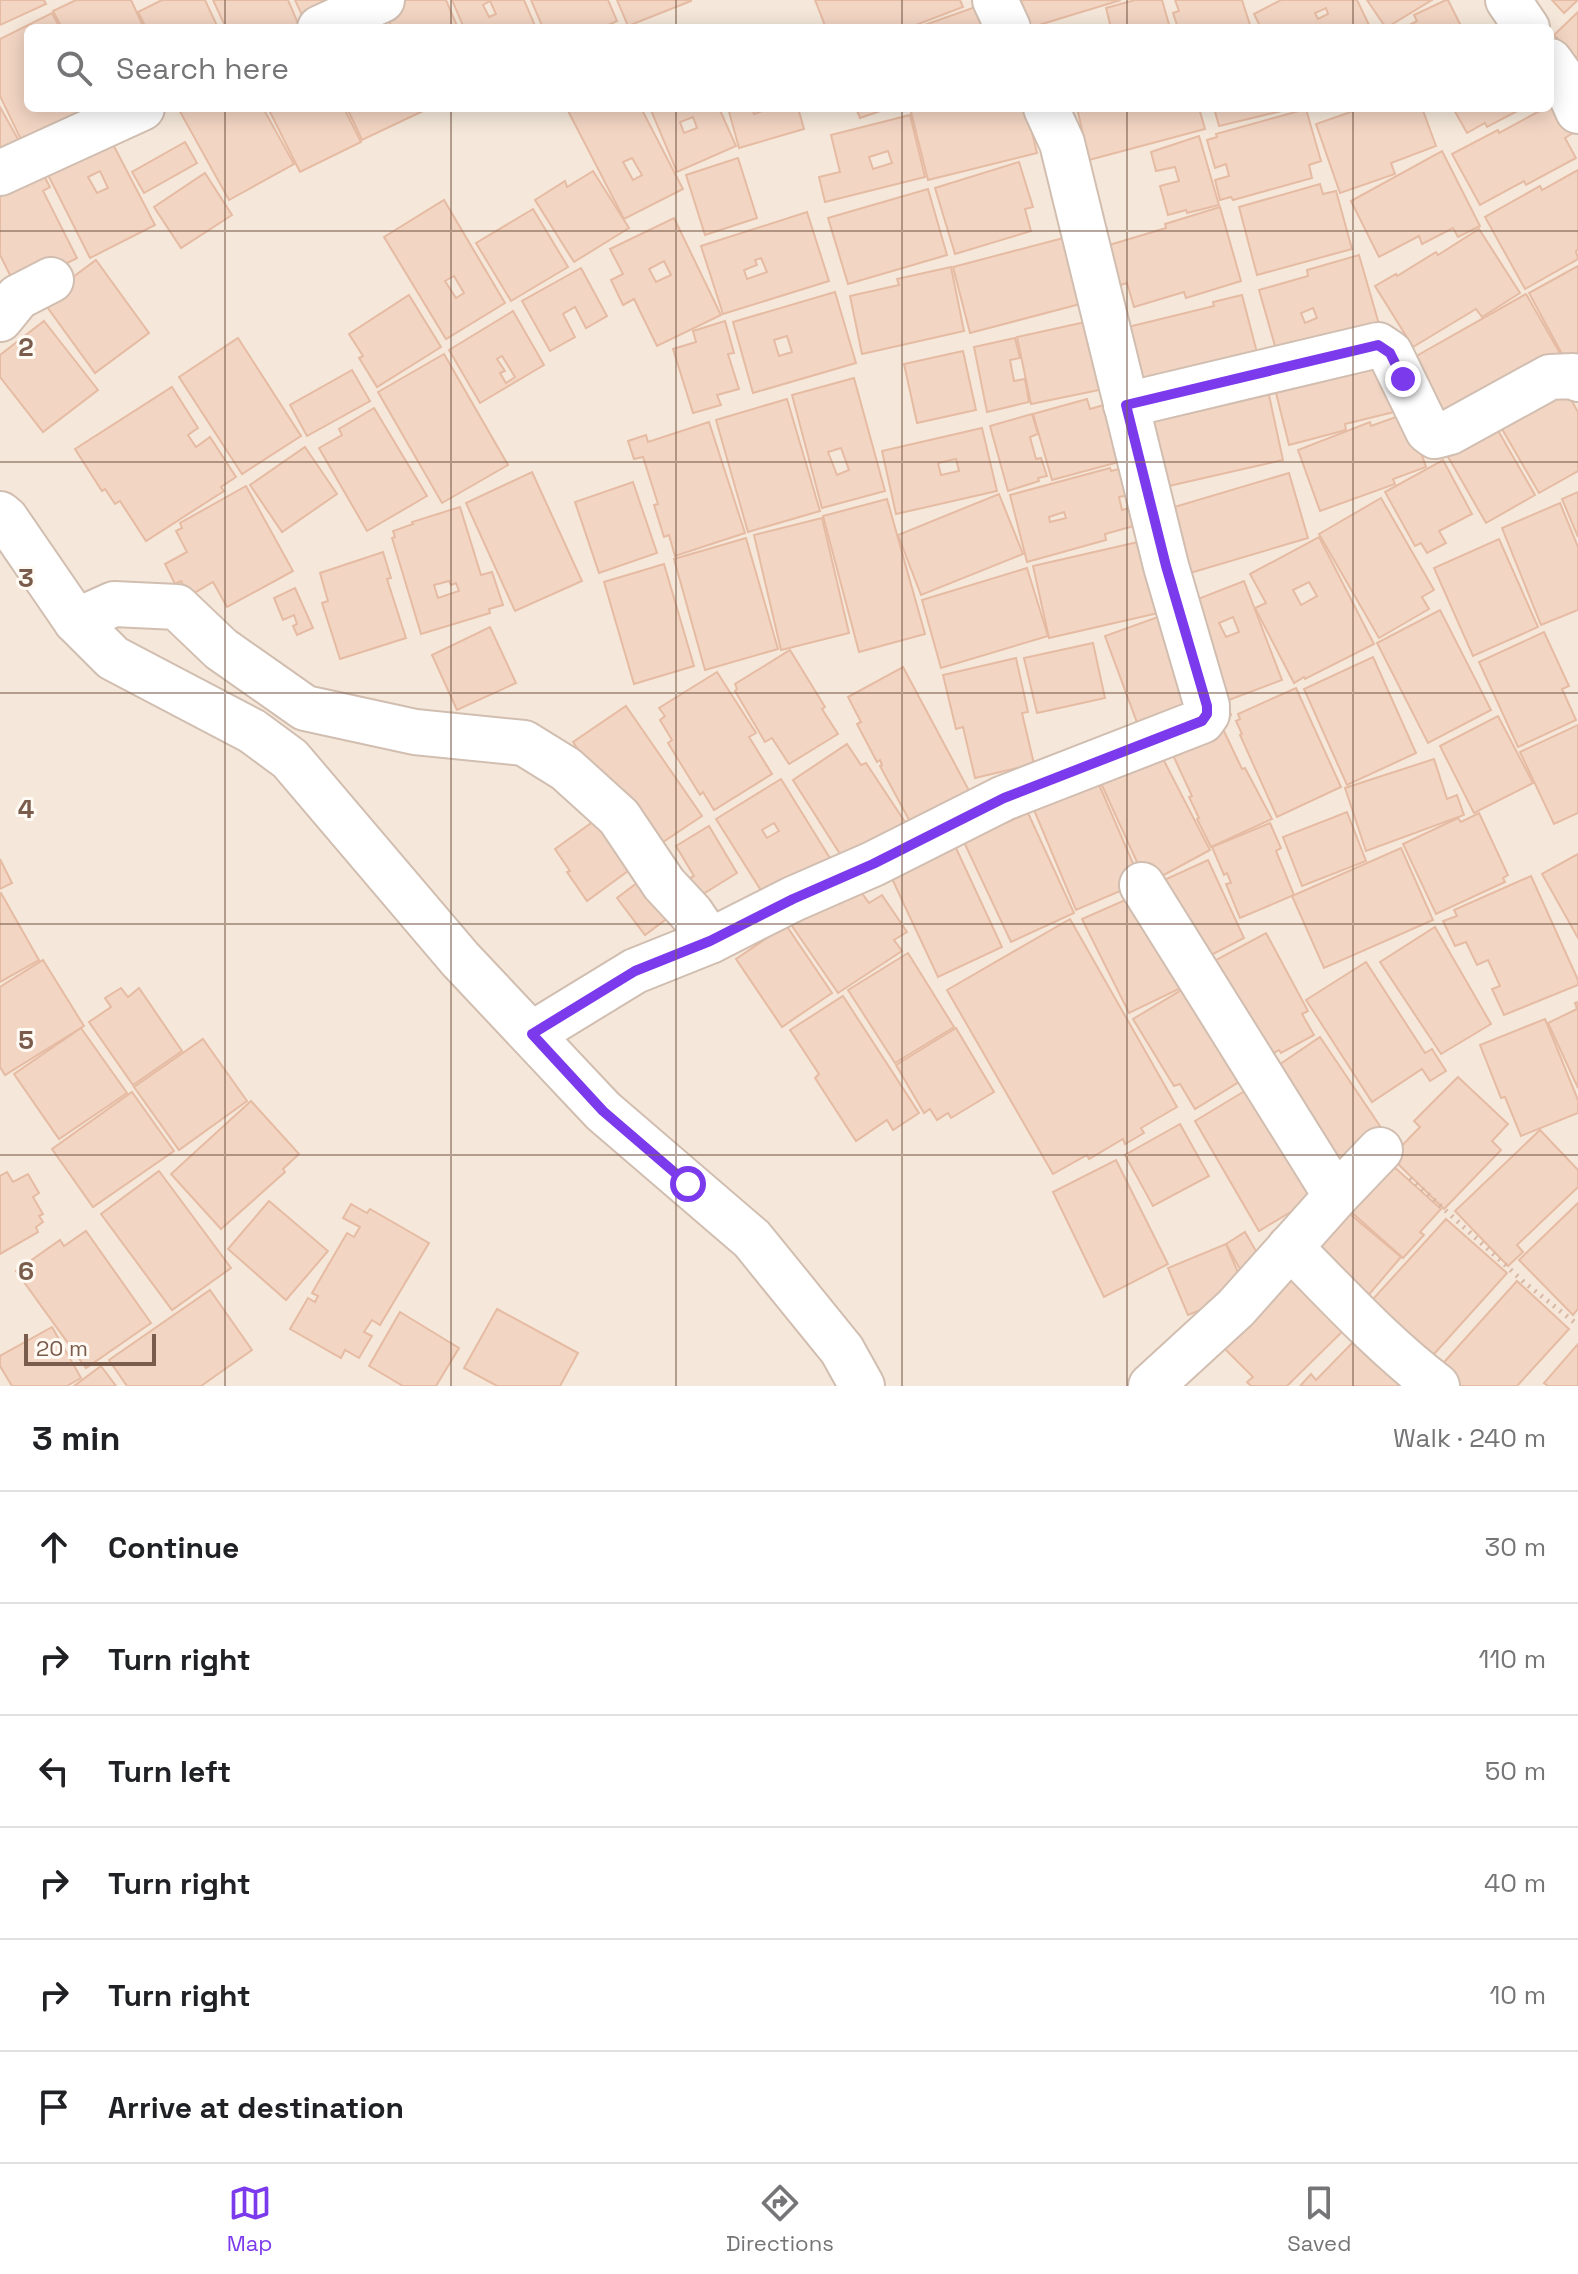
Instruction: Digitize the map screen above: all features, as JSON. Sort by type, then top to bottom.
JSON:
[{"type":"street","points":[[329,24],[382,0]]},
{"type":"street","points":[[995,0],[1006,24]]},
{"type":"street","points":[[1508,0],[1524,24]]},
{"type":"street","points":[[1554,67],[1578,111]]},
{"type":"street","points":[[0,173],[133,112]]},
{"type":"street","points":[[532,1034],[635,971],[710,941],[1004,798],[1202,721],[1207,714],[1166,566],[1062,143],[1048,112]]},
{"type":"street","points":[[0,319],[18,297],[51,280]]},
{"type":"street","points":[[1126,405],[1378,345],[1390,353],[1428,431],[1435,436],[1450,432],[1550,377],[1573,376],[1578,379]]},
{"type":"street","points":[[0,514],[76,621],[113,658],[252,731],[290,759],[460,959],[603,1111],[752,1239],[842,1350],[862,1386]]},
{"type":"street","points":[[76,621],[114,604],[177,607],[221,649],[305,708],[415,732],[524,743],[566,769],[619,817],[664,884],[691,913],[710,941]]},
{"type":"street","points":[[1142,885],[1336,1196]]},
{"type":"street","points":[[1151,1386],[1236,1308],[1380,1150]]},
{"type":"street","points":[[1290,1247],[1366,1324],[1437,1386]]},
{"type":"path","points":[[1380,1150],[1525,1283],[1578,1325]]},
{"type":"shaded area","points":[[0,0],[1578,0],[1578,1386],[0,1386]]},
{"type":"building","points":[[0,0],[44,0],[46,4],[0,25]]},
{"type":"building","points":[[76,0],[131,0],[142,24],[60,24],[53,11]]},
{"type":"building","points":[[162,0],[205,0],[216,24],[144,24],[138,12]]},
{"type":"building","points":[[213,0],[288,0],[298,24],[224,24]]},
{"type":"building","points":[[295,0],[364,0],[311,24],[306,24]]},
{"type":"building","points":[[399,0],[446,0],[456,24],[390,24],[383,7]]},
{"type":"building","points":[[452,0],[524,0],[534,24],[462,24]],"holes":[[[490,1],[496,14],[489,17],[483,5]]]},
{"type":"building","points":[[531,0],[608,0],[617,21],[611,24],[541,24]]},
{"type":"building","points":[[617,0],[691,0],[633,24],[627,24]]},
{"type":"building","points":[[815,0],[960,0],[963,7],[918,24],[824,24]]},
{"type":"building","points":[[1021,0],[1121,0],[1042,24],[1028,24]]},
{"type":"building","points":[[1135,0],[1162,0],[1169,24],[1110,24],[1106,8]]},
{"type":"building","points":[[1175,0],[1242,0],[1250,24],[1177,24],[1173,13],[1179,11]]},
{"type":"building","points":[[1281,0],[1357,0],[1369,24],[1259,24],[1254,14]],"holes":[[[1326,8],[1328,14],[1318,19],[1315,13]]]},
{"type":"building","points":[[1367,0],[1432,0],[1393,24],[1383,24]]},
{"type":"building","points":[[1448,0],[1460,24],[1411,24],[1417,21],[1414,15]]},
{"type":"building","points":[[1552,0],[1578,0],[1564,13]]},
{"type":"building","points":[[981,5],[988,24],[927,24]]},
{"type":"building","points":[[1578,12],[1578,59],[1554,35]]},
{"type":"building","points":[[52,13],[58,24],[30,24]]},
{"type":"building","points":[[24,27],[24,112],[93,112],[28,154],[0,96],[0,39]]},
{"type":"building","points":[[1556,102],[1573,133],[1565,138],[1576,158],[1480,205],[1452,154],[1538,112],[1554,112]]},
{"type":"building","points":[[0,107],[24,150],[0,164]]},
{"type":"building","points":[[180,112],[265,112],[294,164],[229,200]]},
{"type":"building","points":[[270,112],[346,112],[361,142],[300,172]]},
{"type":"building","points":[[349,112],[421,112],[362,140]]},
{"type":"building","points":[[569,112],[643,112],[683,189],[624,219]],"holes":[[[632,158],[642,175],[633,180],[623,162]]]},
{"type":"building","points":[[652,112],[721,112],[736,146],[677,172]],"holes":[[[693,117],[697,128],[684,133],[680,122]]]},
{"type":"building","points":[[729,112],[799,112],[804,129],[739,148]]},
{"type":"building","points":[[858,112],[877,112],[860,118]]},
{"type":"building","points":[[911,112],[1027,112],[1037,153],[928,180]]},
{"type":"building","points":[[1078,112],[1200,112],[1205,129],[1089,160]]},
{"type":"building","points":[[1215,112],[1277,112],[1219,126]]},
{"type":"building","points":[[1295,112],[1307,112],[1321,161],[1309,165],[1312,178],[1233,200],[1231,197],[1220,200],[1215,180],[1229,176],[1226,164],[1215,168],[1207,140],[1217,137],[1216,134]]},
{"type":"building","points":[[1350,112],[1423,112],[1436,146],[1391,163],[1395,174],[1340,193],[1316,124]]},
{"type":"building","points":[[1455,112],[1515,112],[1487,127],[1485,123],[1467,133]]},
{"type":"building","points":[[910,115],[925,177],[825,202],[819,177],[840,172],[831,135]],"holes":[[[888,151],[892,163],[873,169],[869,157]]]},
{"type":"building","points":[[104,127],[155,225],[90,258],[40,159]],"holes":[[[100,171],[108,188],[97,193],[88,177]]]},
{"type":"building","points":[[1199,136],[1219,205],[1168,215],[1160,186],[1179,181],[1175,167],[1156,171],[1151,152]]},
{"type":"building","points":[[185,142],[197,163],[144,193],[132,172]]},
{"type":"building","points":[[1442,151],[1480,226],[1458,237],[1453,228],[1422,244],[1419,236],[1379,257],[1351,201]]},
{"type":"building","points":[[738,158],[757,218],[705,235],[686,175]]},
{"type":"building","points":[[1019,162],[1033,207],[1025,209],[1031,231],[955,254],[935,188]]},
{"type":"building","points":[[37,163],[50,187],[43,191],[77,258],[17,289],[0,255],[0,174]]},
{"type":"building","points":[[1578,170],[1578,259],[1525,289],[1485,217],[1540,186],[1542,190]]},
{"type":"building","points":[[593,171],[629,228],[574,262],[535,200],[565,181],[567,187]]},
{"type":"building","points":[[205,173],[232,215],[181,248],[154,207]]},
{"type":"building","points":[[1320,184],[1323,194],[1336,191],[1352,249],[1257,275],[1239,207]]},
{"type":"building","points":[[928,189],[947,255],[848,284],[828,218]]},
{"type":"building","points":[[444,200],[505,303],[446,339],[384,237]],"holes":[[[454,276],[464,293],[456,298],[445,281]]]},
{"type":"building","points":[[1220,207],[1241,281],[1186,298],[1184,292],[1134,307],[1127,283],[1117,286],[1106,246]]},
{"type":"building","points":[[533,209],[568,267],[511,301],[476,243]]},
{"type":"building","points":[[807,212],[829,281],[723,314],[701,246]],"holes":[[[761,258],[767,272],[747,279],[744,270],[757,265],[755,260]]]},
{"type":"building","points":[[674,218],[721,315],[657,346],[634,299],[623,305],[611,280],[623,274],[610,249]],"holes":[[[664,261],[671,275],[656,282],[649,269]]]},
{"type":"building","points":[[1479,229],[1520,293],[1482,317],[1476,309],[1413,347],[1375,286],[1436,252],[1438,255]]},
{"type":"building","points":[[1067,237],[1084,303],[970,333],[953,267]]},
{"type":"building","points":[[1359,255],[1381,331],[1279,360],[1259,290],[1308,276],[1307,270]],"holes":[[[1313,308],[1317,318],[1305,323],[1301,313]]]},
{"type":"building","points":[[96,260],[149,333],[95,373],[42,300]]},
{"type":"building","points":[[1578,266],[1578,359],[1568,365],[1529,293]]},
{"type":"building","points":[[951,267],[964,331],[862,354],[850,296],[899,285],[897,279]]},
{"type":"building","points":[[581,268],[607,316],[586,328],[575,307],[563,314],[575,337],[550,351],[522,301]]},
{"type":"building","points":[[835,292],[856,363],[753,393],[733,322]],"holes":[[[787,336],[792,352],[779,356],[774,340]]]},
{"type":"building","points":[[1526,294],[1565,362],[1451,427],[1404,363]]},
{"type":"building","points":[[409,295],[441,347],[377,387],[349,334]]},
{"type":"building","points":[[1242,295],[1260,364],[1143,389],[1128,327],[1214,306],[1213,302]]},
{"type":"building","points":[[513,311],[544,365],[480,403],[449,350]],"holes":[[[502,356],[515,377],[506,383],[500,373],[505,371],[497,359]]]},
{"type":"building","points":[[44,321],[98,390],[43,432],[0,377],[0,355]]},
{"type":"building","points":[[725,321],[734,353],[728,354],[739,389],[717,395],[721,405],[693,413],[673,349],[696,342],[693,331]]},
{"type":"building","points":[[1090,321],[1104,389],[1031,404],[1017,337]]},
{"type":"building","points":[[238,338],[301,436],[242,474],[179,377]]},
{"type":"building","points":[[1015,338],[1020,358],[1010,360],[1014,381],[1025,379],[1029,402],[987,412],[974,347]]},
{"type":"building","points":[[963,351],[976,410],[917,423],[904,364]]},
{"type":"building","points":[[444,354],[508,465],[442,503],[378,392]]},
{"type":"building","points":[[1380,357],[1394,412],[1345,424],[1346,430],[1289,445],[1272,377]]},
{"type":"building","points":[[352,370],[370,401],[307,436],[290,405]]},
{"type":"building","points":[[854,378],[885,491],[822,508],[792,395]],"holes":[[[841,448],[849,470],[837,475],[828,452]]]},
{"type":"building","points":[[1559,378],[1578,412],[1578,471],[1539,493],[1494,415]]},
{"type":"building","points":[[1267,386],[1283,460],[1160,488],[1144,418]]},
{"type":"building","points":[[172,387],[198,428],[188,435],[196,447],[210,437],[236,477],[221,487],[224,491],[146,541],[120,501],[115,504],[105,489],[102,491],[75,449]]},
{"type":"building","points":[[787,399],[820,511],[748,532],[716,420]]},
{"type":"building","points":[[1087,399],[1090,409],[1111,403],[1126,460],[1052,480],[1033,414]]},
{"type":"building","points":[[374,408],[427,496],[367,531],[319,448],[342,435],[339,429]]},
{"type":"building","points":[[1407,413],[1426,467],[1393,479],[1395,484],[1320,511],[1298,450],[1370,422],[1371,426]]},
{"type":"building","points":[[1032,414],[1038,434],[1030,437],[1036,459],[1041,458],[1047,476],[1008,491],[990,426]]},
{"type":"building","points":[[1492,420],[1535,495],[1486,523],[1443,448]]},
{"type":"building","points":[[709,422],[745,533],[675,556],[669,535],[664,537],[654,505],[658,504],[643,457],[634,459],[628,441],[646,435],[648,442]]},
{"type":"building","points":[[982,428],[997,491],[896,514],[882,451]],"holes":[[[956,459],[959,471],[941,475],[938,463]]]},
{"type":"building","points":[[305,447],[337,494],[282,532],[250,485]]},
{"type":"building","points":[[1443,460],[1472,514],[1439,531],[1446,543],[1427,553],[1421,543],[1415,546],[1385,492]]},
{"type":"building","points":[[1127,467],[1134,494],[1119,497],[1122,510],[1136,506],[1141,524],[1105,534],[1106,540],[1027,562],[1010,495],[1110,468],[1111,471]],"holes":[[[1064,512],[1066,518],[1050,522],[1049,517]]]},
{"type":"building","points":[[532,472],[582,581],[515,611],[466,503]]},
{"type":"building","points":[[1289,473],[1308,538],[1180,576],[1161,511]]},
{"type":"building","points":[[633,482],[657,553],[599,573],[575,502]]},
{"type":"building","points":[[246,486],[293,571],[227,607],[213,582],[189,596],[181,581],[175,584],[165,564],[187,552],[176,531],[182,528],[180,523]]},
{"type":"building","points":[[1578,492],[1578,537],[1562,499]]},
{"type":"building","points":[[999,494],[1023,554],[921,595],[898,535]]},
{"type":"building","points":[[1381,498],[1434,590],[1422,597],[1429,609],[1379,638],[1319,534]]},
{"type":"building","points":[[887,499],[925,634],[859,652],[823,516]]},
{"type":"building","points":[[1560,503],[1578,547],[1578,610],[1541,625],[1502,528]]},
{"type":"building","points":[[460,507],[481,575],[492,572],[503,605],[489,609],[490,613],[421,634],[392,538],[395,537],[393,531]],"holes":[[[449,581],[451,585],[456,583],[459,591],[438,598],[434,585]]]},
{"type":"building","points":[[822,518],[849,633],[781,650],[754,535]]},
{"type":"building","points":[[1319,537],[1374,644],[1294,683],[1255,608],[1266,603],[1250,574]],"holes":[[[1309,582],[1317,596],[1301,605],[1293,590]]]},
{"type":"building","points":[[746,538],[778,649],[705,670],[674,559]]},
{"type":"building","points":[[1151,539],[1167,611],[1049,638],[1033,566]]},
{"type":"building","points":[[1499,539],[1538,627],[1473,656],[1434,568]]},
{"type":"building","points":[[383,552],[391,578],[387,579],[406,638],[340,659],[322,603],[328,601],[320,573]]},
{"type":"building","points":[[664,564],[694,666],[634,684],[604,582]]},
{"type":"building","points":[[1027,568],[1048,636],[941,668],[922,600]]},
{"type":"building","points":[[1244,581],[1282,680],[1226,701],[1231,715],[1215,721],[1180,606]],"holes":[[[1233,617],[1239,632],[1226,637],[1219,623]]]},
{"type":"building","points":[[295,588],[313,628],[297,635],[293,626],[297,624],[294,615],[283,620],[274,598]]},
{"type":"building","points":[[1440,610],[1491,710],[1428,743],[1377,643]]},
{"type":"building","points":[[1169,613],[1201,714],[1142,736],[1105,636]]},
{"type":"building","points":[[490,627],[516,683],[457,710],[432,655]]},
{"type":"building","points":[[1544,632],[1569,686],[1562,689],[1576,720],[1518,747],[1479,662]]},
{"type":"building","points":[[1093,643],[1105,698],[1037,713],[1024,658]]},
{"type":"building","points":[[790,650],[838,734],[789,764],[772,738],[765,742],[735,691],[735,684]]},
{"type":"building","points":[[1373,657],[1416,753],[1347,785],[1304,689]]},
{"type":"building","points":[[1016,658],[1028,712],[1022,713],[1034,764],[975,778],[963,727],[956,729],[943,675]]},
{"type":"building","points":[[903,667],[974,800],[915,831],[880,766],[880,760],[877,762],[857,724],[861,722],[848,697]]},
{"type":"building","points":[[717,672],[756,733],[749,737],[772,774],[714,810],[703,792],[700,795],[668,743],[672,740],[660,720],[665,716],[659,708]]},
{"type":"building","points":[[1296,688],[1341,787],[1277,817],[1236,721],[1240,719],[1238,714]]},
{"type":"building","points":[[626,706],[702,816],[648,852],[573,742]]},
{"type":"building","points":[[1498,716],[1533,783],[1474,813],[1440,746]]},
{"type":"building","points":[[1578,725],[1578,813],[1554,824],[1520,752]]},
{"type":"building","points":[[1222,727],[1242,769],[1245,768],[1272,819],[1211,847],[1171,751]]},
{"type":"building","points":[[847,744],[861,765],[866,763],[909,828],[849,868],[793,780]]},
{"type":"building","points":[[1160,753],[1210,850],[1147,884],[1100,781]]},
{"type":"building","points":[[1434,759],[1447,799],[1457,795],[1464,815],[1366,851],[1345,788]]},
{"type":"building","points":[[781,779],[833,863],[769,903],[716,819]],"holes":[[[774,823],[779,831],[767,838],[762,830]]]},
{"type":"building","points":[[1097,780],[1141,882],[1076,910],[1034,810]]},
{"type":"building","points":[[608,811],[643,860],[587,901],[555,849]]},
{"type":"building","points":[[1347,812],[1366,861],[1302,886],[1283,837]]},
{"type":"building","points":[[1028,813],[1074,913],[1011,942],[963,840]]},
{"type":"building","points":[[1479,813],[1508,875],[1503,878],[1505,882],[1436,914],[1403,844],[1458,818],[1461,822]]},
{"type":"building","points":[[1270,823],[1281,848],[1276,851],[1294,895],[1240,918],[1226,884],[1231,883],[1227,873],[1224,875],[1212,847]]},
{"type":"building","points":[[709,826],[737,873],[690,902],[679,884],[694,876],[676,846]]},
{"type":"building","points":[[955,846],[1002,947],[938,977],[887,868]]},
{"type":"building","points":[[1401,848],[1433,920],[1324,968],[1292,896]]},
{"type":"building","points":[[1578,854],[1578,938],[1542,874]]},
{"type":"building","points":[[0,859],[12,883],[0,889]]},
{"type":"building","points":[[1208,860],[1244,938],[1192,965],[1151,886]]},
{"type":"building","points":[[649,874],[677,911],[645,935],[617,898]]},
{"type":"building","points":[[1531,876],[1578,985],[1504,1015],[1492,989],[1500,986],[1488,960],[1477,965],[1466,942],[1455,946],[1443,921],[1457,916],[1454,910]]},
{"type":"building","points":[[851,878],[869,903],[882,895],[907,932],[894,940],[902,951],[838,993],[788,920]]},
{"type":"building","points":[[1141,893],[1187,985],[1129,1013],[1082,919]]},
{"type":"building","points":[[0,894],[39,960],[0,982]]},
{"type":"building","points":[[1070,919],[1177,1107],[1141,1128],[1144,1133],[1125,1144],[1123,1139],[1089,1159],[1087,1155],[1053,1174],[947,990]]},
{"type":"building","points":[[786,925],[832,993],[782,1027],[736,959]]},
{"type":"building","points":[[1435,927],[1491,1024],[1441,1054],[1380,962]]},
{"type":"building","points":[[1266,933],[1308,1011],[1302,1014],[1314,1035],[1261,1060],[1203,967]]},
{"type":"building","points":[[908,953],[954,1027],[895,1063],[848,990]]},
{"type":"building","points":[[43,960],[84,1026],[5,1075],[0,1067],[0,987]]},
{"type":"building","points":[[1366,962],[1425,1053],[1432,1049],[1446,1071],[1430,1081],[1422,1069],[1372,1102],[1306,1000]]},
{"type":"building","points":[[1195,982],[1242,1080],[1195,1109],[1180,1084],[1174,1086],[1133,1019]]},
{"type":"building","points":[[121,988],[128,997],[139,988],[182,1051],[133,1085],[89,1022],[111,1007],[105,998]]},
{"type":"building","points":[[843,996],[919,1113],[893,1130],[887,1120],[856,1141],[815,1078],[819,1074],[790,1030]]},
{"type":"building","points":[[1578,1002],[1578,1088],[1548,1023],[1577,1009],[1575,1003]]},
{"type":"building","points":[[1545,1019],[1578,1100],[1578,1113],[1521,1136],[1505,1097],[1501,1098],[1480,1045]]},
{"type":"building","points":[[81,1028],[127,1093],[59,1139],[14,1074]]},
{"type":"building","points":[[956,1028],[994,1092],[951,1118],[948,1113],[937,1120],[930,1109],[924,1113],[896,1065]]},
{"type":"building","points":[[1320,1037],[1384,1132],[1324,1172],[1264,1075]]},
{"type":"building","points":[[203,1039],[247,1101],[179,1150],[134,1087]]},
{"type":"building","points":[[1458,1077],[1508,1124],[1492,1141],[1501,1150],[1444,1209],[1391,1157],[1420,1127],[1414,1121]]},
{"type":"building","points":[[1248,1089],[1319,1195],[1259,1231],[1195,1121]]},
{"type":"building","points":[[132,1092],[174,1151],[93,1207],[52,1149]]},
{"type":"building","points":[[251,1101],[299,1154],[283,1169],[285,1172],[221,1229],[171,1174]]},
{"type":"building","points":[[1180,1124],[1209,1176],[1153,1206],[1125,1155]]},
{"type":"building","points":[[1540,1130],[1578,1170],[1578,1187],[1517,1245],[1523,1252],[1508,1266],[1455,1211]]},
{"type":"building","points":[[1382,1156],[1441,1209],[1420,1232],[1424,1235],[1403,1258],[1340,1202]]},
{"type":"building","points":[[1116,1160],[1168,1264],[1104,1297],[1053,1192]]},
{"type":"building","points":[[159,1171],[231,1268],[172,1310],[101,1214]]},
{"type":"building","points":[[7,1172],[13,1182],[28,1174],[39,1193],[33,1197],[43,1214],[39,1216],[43,1222],[36,1227],[38,1232],[0,1254],[0,1176]]},
{"type":"building","points":[[269,1201],[328,1251],[286,1300],[228,1249]]},
{"type":"building","points":[[1578,1203],[1578,1309],[1573,1315],[1519,1260]]},
{"type":"building","points":[[351,1204],[367,1213],[370,1209],[429,1243],[380,1325],[372,1320],[364,1332],[372,1336],[359,1358],[345,1350],[341,1358],[290,1329],[308,1298],[315,1302],[318,1296],[312,1293],[347,1233],[354,1237],[360,1227],[343,1218]]},
{"type":"building","points":[[1338,1204],[1401,1257],[1360,1305],[1309,1238]]},
{"type":"building","points":[[1446,1219],[1507,1273],[1425,1364],[1364,1309]]},
{"type":"building","points":[[86,1231],[151,1323],[86,1368],[16,1271],[60,1240],[64,1246]]},
{"type":"building","points":[[1245,1232],[1260,1258],[1240,1269],[1226,1244]]},
{"type":"building","points":[[1226,1244],[1244,1287],[1226,1300],[1188,1315],[1168,1268]]},
{"type":"building","points":[[1301,1260],[1357,1317],[1287,1386],[1251,1386],[1247,1382],[1253,1377],[1218,1342]]},
{"type":"building","points":[[1517,1281],[1569,1329],[1517,1386],[1454,1386],[1437,1370]]},
{"type":"building","points":[[210,1290],[252,1350],[201,1386],[127,1386],[109,1360]]},
{"type":"building","points":[[497,1309],[578,1353],[560,1386],[497,1386],[464,1368]]},
{"type":"building","points":[[400,1312],[459,1348],[436,1386],[403,1386],[369,1366]]},
{"type":"building","points":[[52,1327],[81,1378],[67,1386],[12,1386],[0,1366],[0,1356]]},
{"type":"building","points":[[1361,1334],[1406,1386],[1300,1386],[1311,1374],[1316,1380]]},
{"type":"building","points":[[1578,1344],[1578,1386],[1548,1386],[1544,1383]]},
{"type":"building","points":[[101,1366],[116,1386],[74,1386]]},
{"type":"route","points":[[688,1184],[603,1111],[532,1034],[635,971],[710,941],[1004,798],[1202,721],[1207,714],[1207,706],[1166,566],[1126,405],[1378,345],[1390,353],[1403,379]]}]
